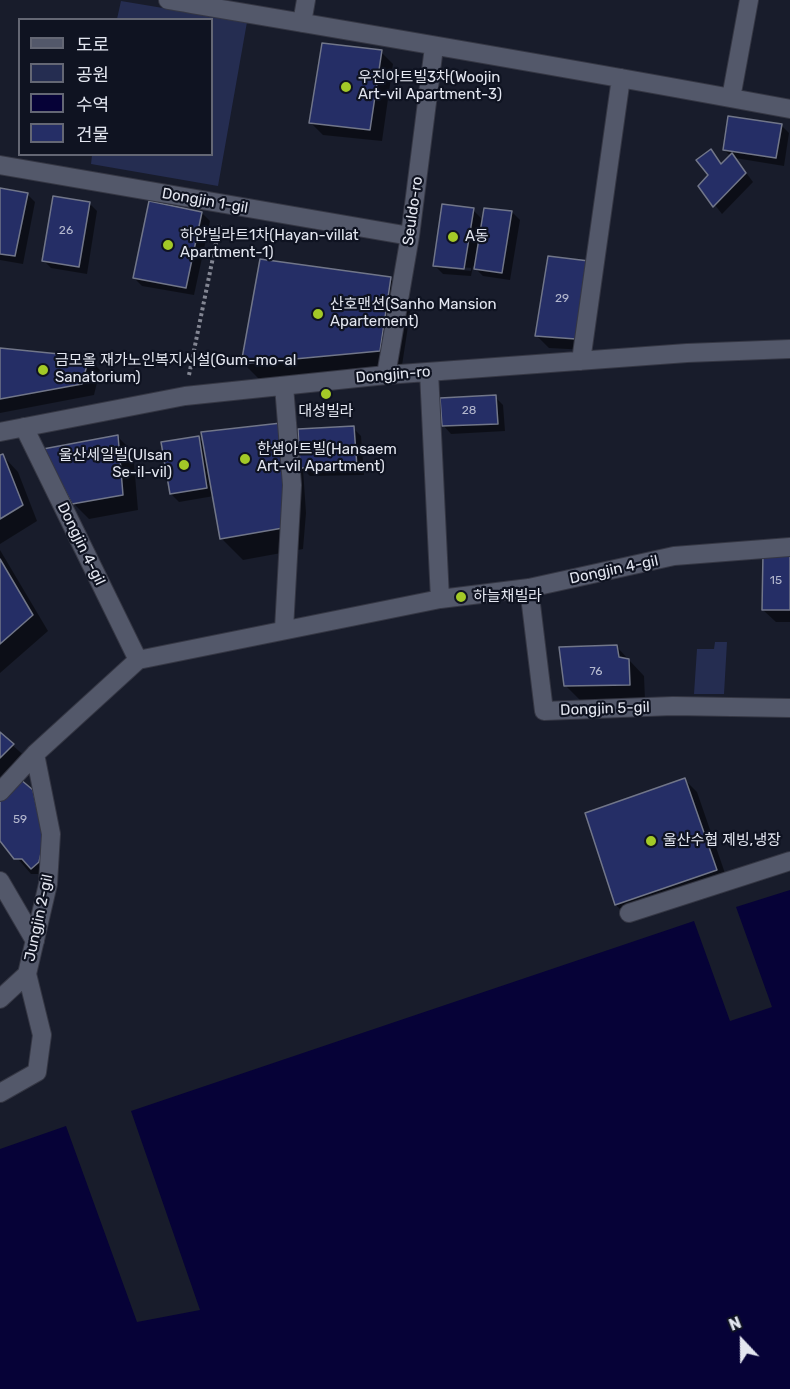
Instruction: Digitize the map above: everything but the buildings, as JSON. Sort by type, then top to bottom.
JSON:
[{"type":"street","points":[[168,0],[790,109]]},
{"type":"street","points":[[302,23],[306,0]]},
{"type":"street","points":[[731,98],[749,0]]},
{"type":"street","name":"Seuldo-ro","points":[[386,375],[410,236],[434,47]]},
{"type":"street","points":[[581,361],[621,78]]},
{"type":"street","name":"Dongjin 1-gil","points":[[0,165],[410,236]]},
{"type":"street","name":"Dongjin-ro","points":[[0,432],[185,396],[386,375],[687,353],[790,349]]},
{"type":"street","points":[[429,372],[440,598]]},
{"type":"street","points":[[284,386],[292,485],[284,629]]},
{"type":"street","name":"Dongjin 4-gil","points":[[24,428],[138,660],[440,598],[529,588],[674,556],[790,547]]},
{"type":"street","name":"Dongjin 5-gil","points":[[529,588],[544,711],[673,706],[790,708]]},
{"type":"street","points":[[0,792],[35,754],[138,660]]},
{"type":"street","name":"Jungjin 2-gil","points":[[0,999],[27,974],[48,884],[51,834],[35,754]]},
{"type":"street","points":[[629,914],[790,861]]},
{"type":"street","points":[[0,881],[35,941]]},
{"type":"street","points":[[0,1093],[37,1072],[42,1035],[27,974]]},
{"type":"path","points":[[185,396],[224,204]]},
{"type":"green space","points":[[121,1],[247,22],[218,186],[91,164],[92,156],[213,156],[213,18],[117,18]]},
{"type":"green space","points":[[715,642],[727,642],[724,694],[694,694],[697,649],[714,649]]},
{"type":"water","points":[[790,890],[790,1389],[0,1389],[0,1149],[66,1126],[137,1322],[200,1310],[131,1111],[694,921],[730,1021],[772,1007],[736,907]]},
{"type":"place","name":"우진아트빌3차(Woojin Art-vil Apartment-3)","points":[[346,87]]},
{"type":"place","name":"A동","points":[[453,237]]},
{"type":"place","name":"하얀빌라트1차(Hayan-villat Apartment-1)","points":[[168,245]]},
{"type":"place","name":"산호맨션(Sanho Mansion Apartement)","points":[[318,314]]},
{"type":"place","name":"금모올 재가노인복지시설(Gum-mo-al Sanatorium)","points":[[43,370]]},
{"type":"place","name":"대성빌라","points":[[326,394]]},
{"type":"place","name":"한샘아트빌(Hansaem Art-vil Apartment)","points":[[245,459]]},
{"type":"place","name":"울산세일빌(Ulsan Se-il-vil)","points":[[184,465]]},
{"type":"place","name":"하늘채빌라","points":[[461,597]]},
{"type":"place","name":"울산수협 제빙,냉장","points":[[651,841]]}]
